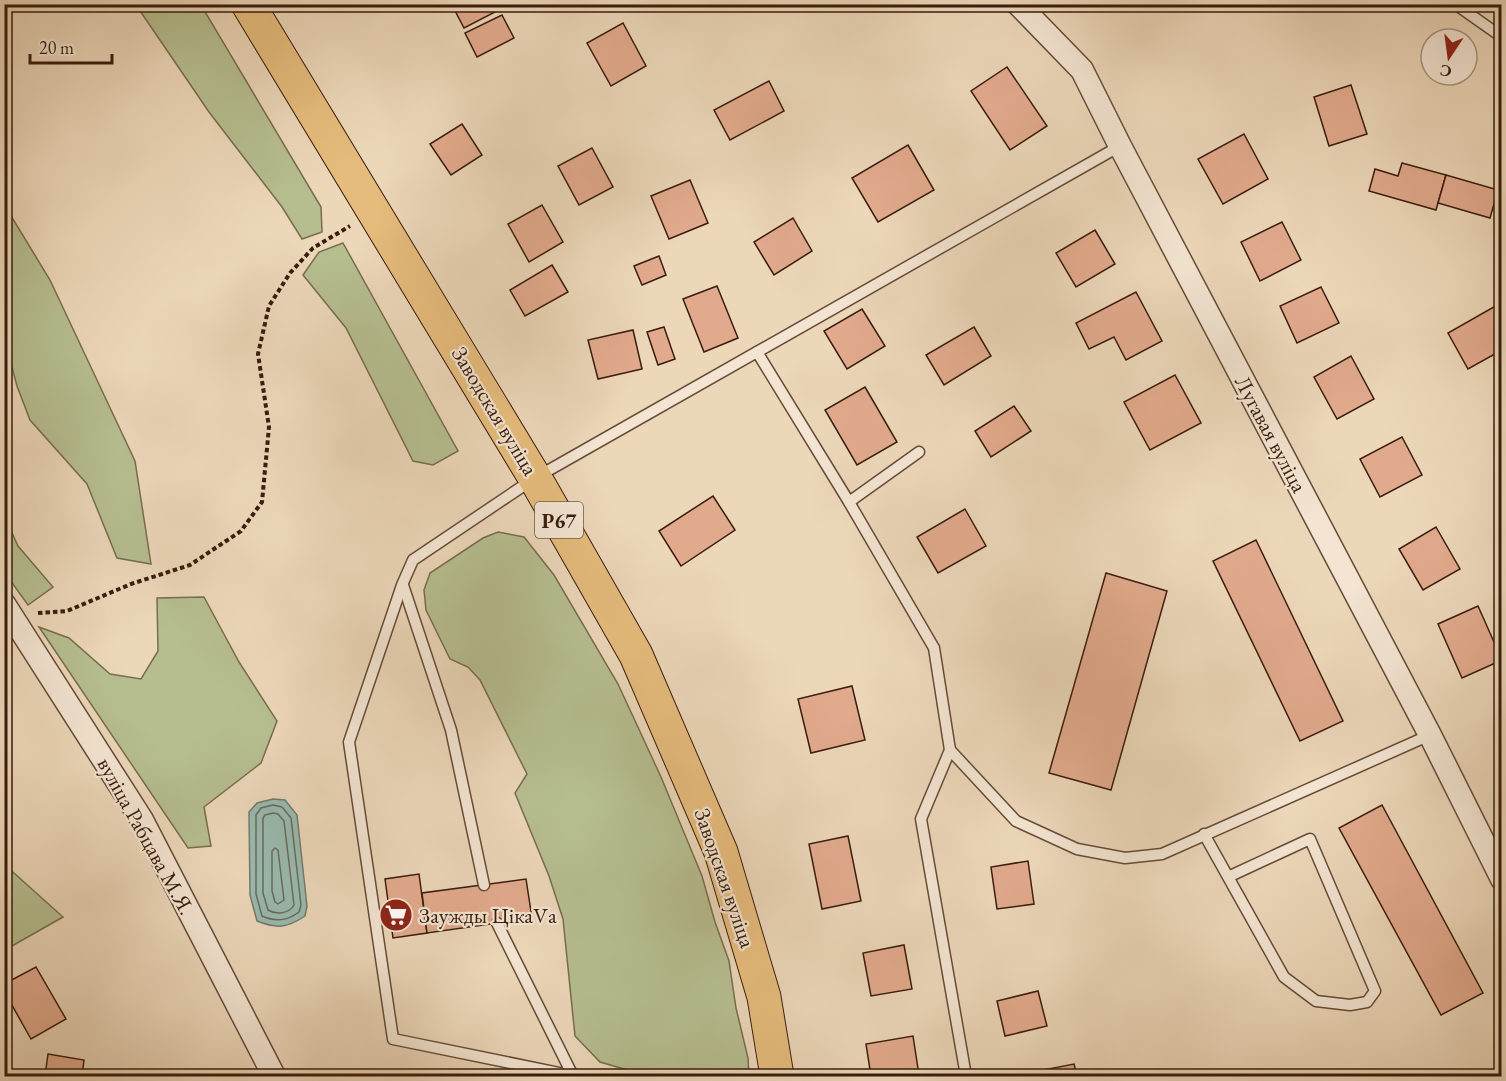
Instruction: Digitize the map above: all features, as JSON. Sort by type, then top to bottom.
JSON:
[{"type":"main road","name":"Заводская вуліца","points":[[248,4],[535,478],[636,655],[721,852],[764,997],[777,1077]]},
{"type":"street","name":"Лугавая вуліца","points":[[1018,4],[1082,70],[1430,735],[1502,879]]},
{"type":"street","name":"вуліца Рабцава М.Я.","points":[[9,610],[142,820],[274,1077]]},
{"type":"lane","points":[[1455,4],[1502,37]]},
{"type":"lane","points":[[573,1076],[393,1039],[349,742],[402,585],[413,560],[535,478],[1120,146]]},
{"type":"lane","points":[[757,352],[849,502],[934,648],[950,750],[921,819],[966,1077]]},
{"type":"lane","points":[[849,502],[919,452]]},
{"type":"lane","points":[[402,585],[450,730],[484,885]]},
{"type":"lane","points":[[950,750],[1016,821],[1077,849],[1125,858],[1161,854],[1430,735]]},
{"type":"lane","points":[[1204,834],[1228,877],[1284,977],[1316,1001],[1350,1005],[1367,1002],[1375,991],[1310,839],[1228,877]]},
{"type":"lane","points":[[497,923],[573,1076]]},
{"type":"path","points":[[9,610],[66,611],[131,584],[190,566],[241,531],[262,502],[269,427],[258,354],[269,306],[290,273],[313,248],[373,211]]},
{"type":"green space","points":[[136,5],[201,5],[321,207],[322,232],[302,239],[282,207],[209,112]]},
{"type":"green space","points":[[5,206],[50,280],[135,461],[151,564],[117,558],[87,484],[30,420],[17,386],[5,341]]},
{"type":"green space","points":[[343,243],[458,451],[433,465],[413,461],[346,328],[303,275],[319,252]]},
{"type":"green space","points":[[4,515],[18,546],[53,587],[28,605],[5,573]]},
{"type":"green space","points":[[498,532],[524,537],[554,575],[618,684],[661,777],[702,876],[729,961],[736,1008],[748,1058],[749,1076],[648,1076],[600,1062],[575,1036],[563,919],[549,876],[515,793],[527,774],[480,680],[468,667],[450,659],[426,610],[424,590],[430,573],[483,538]]},
{"type":"green space","points":[[204,597],[239,662],[277,721],[261,763],[204,807],[211,846],[188,848],[39,627],[69,638],[110,674],[141,679],[158,651],[157,598]]},
{"type":"green space","points":[[5,865],[63,917],[5,950]]},
{"type":"water","points":[[273,799],[285,800],[297,815],[307,906],[305,916],[282,926],[257,921],[250,895],[249,812],[257,803]]},
{"type":"building","points":[[494,4],[497,11],[464,28],[452,5]]},
{"type":"building","points":[[502,15],[514,38],[477,57],[465,33]]},
{"type":"building","points":[[623,23],[646,66],[611,86],[587,43]]},
{"type":"building","points":[[1007,67],[1047,126],[1010,150],[971,91]]},
{"type":"building","points":[[769,81],[784,111],[730,140],[714,110]]},
{"type":"building","points":[[1351,85],[1367,134],[1329,146],[1314,97]]},
{"type":"building","points":[[462,124],[482,155],[451,175],[430,144]]},
{"type":"building","points":[[1244,134],[1268,179],[1223,204],[1198,159]]},
{"type":"building","points":[[908,145],[934,190],[878,222],[852,178]]},
{"type":"building","points":[[592,148],[613,187],[579,205],[558,166]]},
{"type":"building","points":[[1402,163],[1446,175],[1436,210],[1369,191],[1375,169],[1398,176]]},
{"type":"building","points":[[1446,175],[1498,190],[1490,218],[1438,203]]},
{"type":"building","points":[[690,180],[708,223],[669,239],[651,196]]},
{"type":"building","points":[[542,205],[563,242],[529,262],[508,224]]},
{"type":"building","points":[[793,218],[812,251],[774,275],[754,242]]},
{"type":"building","points":[[1282,222],[1301,260],[1260,281],[1241,242]]},
{"type":"building","points":[[1095,230],[1115,264],[1076,287],[1056,253]]},
{"type":"building","points":[[659,256],[666,275],[642,285],[634,266]]},
{"type":"building","points":[[552,265],[568,292],[525,316],[510,290]]},
{"type":"building","points":[[717,286],[738,338],[704,352],[683,299]]},
{"type":"building","points":[[1321,287],[1339,323],[1297,343],[1280,306]]},
{"type":"building","points":[[1136,292],[1162,341],[1126,360],[1114,337],[1089,349],[1076,323]]},
{"type":"building","points":[[1499,304],[1502,308],[1502,350],[1468,369],[1448,333]]},
{"type":"building","points":[[862,309],[885,346],[847,369],[824,331]]},
{"type":"building","points":[[664,327],[675,359],[658,365],[647,332]]},
{"type":"building","points":[[974,327],[991,356],[944,385],[926,355]]},
{"type":"building","points":[[633,330],[642,369],[598,379],[588,340]]},
{"type":"building","points":[[1351,356],[1374,399],[1337,419],[1314,377]]},
{"type":"building","points":[[1175,375],[1201,423],[1150,450],[1124,402]]},
{"type":"building","points":[[865,387],[897,442],[857,465],[825,410]]},
{"type":"building","points":[[1014,406],[1031,431],[991,457],[975,431]]},
{"type":"building","points":[[1402,437],[1422,475],[1380,497],[1360,459]]},
{"type":"building","points":[[713,496],[735,530],[681,566],[659,531]]},
{"type":"building","points":[[965,509],[986,546],[938,573],[917,537]]},
{"type":"building","points":[[1436,527],[1460,569],[1423,590],[1399,549]]},
{"type":"building","points":[[1256,540],[1343,721],[1300,741],[1213,561]]},
{"type":"building","points":[[1106,573],[1167,591],[1111,790],[1049,773]]},
{"type":"building","points":[[1478,606],[1502,660],[1462,678],[1438,624]]},
{"type":"building","points":[[852,686],[865,740],[811,753],[798,699]]},
{"type":"building","points":[[1382,805],[1483,993],[1441,1015],[1339,828]]},
{"type":"building","points":[[848,836],[861,901],[822,909],[809,844]]},
{"type":"building","points":[[1028,861],[1034,904],[997,909],[991,867]]},
{"type":"building","points":[[419,874],[427,933],[393,938],[385,879]]},
{"type":"building","points":[[526,879],[532,918],[427,933],[422,893]]},
{"type":"building","points":[[904,945],[912,989],[871,996],[863,953]]},
{"type":"building","points":[[36,967],[66,1019],[31,1039],[4,991],[4,984]]},
{"type":"building","points":[[1038,991],[1047,1026],[1005,1036],[997,1001]]},
{"type":"building","points":[[913,1036],[919,1075],[871,1076],[866,1044]]},
{"type":"building","points":[[48,1054],[84,1060],[82,1076],[45,1076]]},
{"type":"building","points":[[1074,1064],[1077,1076],[1022,1076],[1022,1074]]},
{"type":"building","points":[[945,1071],[946,1076],[912,1076],[919,1075]]},
{"type":"place","name":"Заужды ЦікаVа","points":[[396,915]]}]
